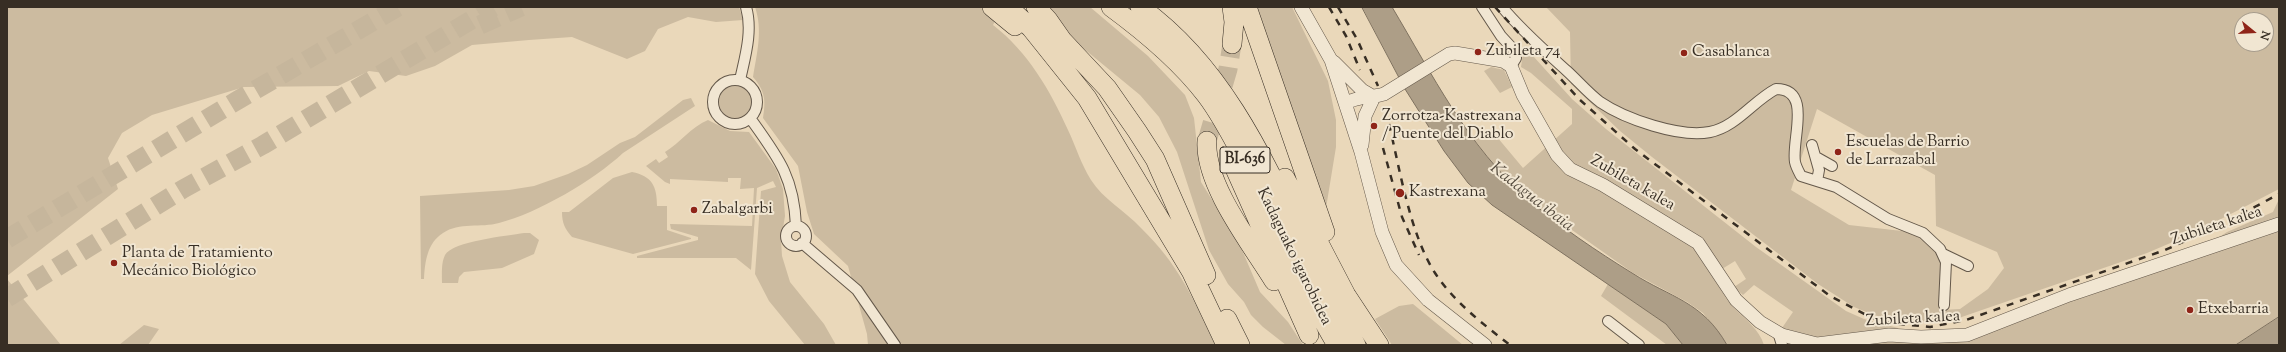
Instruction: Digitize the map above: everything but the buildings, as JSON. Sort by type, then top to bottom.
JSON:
[{"type":"highway","points":[[992,7],[1026,36],[1054,44]]},
{"type":"highway","points":[[1008,7],[1107,88],[1155,159],[1202,266],[1240,345]]},
{"type":"highway","points":[[1021,7],[1054,44],[1087,98],[1191,270],[1226,345]]},
{"type":"highway","points":[[1036,7],[1048,20],[1054,44]]},
{"type":"highway","name":"Kadaguako igarobidea","points":[[1111,7],[1141,30],[1163,50],[1206,95],[1225,122],[1264,197],[1307,289],[1337,345]]},
{"type":"highway","name":"Kadaguako igarobidea","points":[[1140,7],[1155,18],[1193,56],[1237,114],[1264,163],[1307,254],[1356,345]]},
{"type":"highway","points":[[1232,7],[1234,22],[1232,44]]},
{"type":"highway","points":[[1246,7],[1333,254],[1364,313],[1368,328]]},
{"type":"highway","points":[[1155,18],[1177,29],[1228,87],[1275,159],[1312,226],[1346,295],[1379,345]]},
{"type":"highway","points":[[1163,50],[1220,136],[1312,340]]},
{"type":"highway","points":[[1207,141],[1206,155],[1210,171],[1223,197],[1299,322],[1312,340]]},
{"type":"street","points":[[740,80],[749,35],[749,16],[746,7]]},
{"type":"street","points":[[1301,7],[1331,60],[1361,152],[1382,232],[1396,265],[1428,300],[1485,345]]},
{"type":"street","points":[[1502,7],[1537,43],[1600,101],[1618,112],[1645,122],[1678,131],[1710,132],[1728,125],[1776,89],[1784,89],[1796,100],[1798,112],[1795,161],[1801,176],[1836,187],[1853,196],[1888,219],[1923,233],[1943,254],[1968,266]]},
{"type":"street","points":[[1361,152],[1365,116],[1379,96],[1449,54],[1455,53],[1503,61],[1512,66],[1516,58],[1513,49],[1501,36],[1483,8]]},
{"type":"street","points":[[1331,60],[1362,90],[1379,96]]},
{"type":"street","name":"Zubileta kalea","points":[[1512,66],[1524,95],[1557,155],[1570,169],[1603,185],[1698,243],[1736,300],[1760,322],[1795,340],[1817,344],[1889,335],[1921,337],[1967,335],[2062,297],[2279,224]]},
{"type":"street","points":[[740,80],[752,87],[757,100],[755,113],[750,118],[744,123],[729,124],[717,115],[714,108],[714,98],[720,87],[726,82],[740,80]]},
{"type":"street","points":[[1346,103],[1356,98],[1379,96]]},
{"type":"street","points":[[750,118],[785,169],[795,206],[796,226]]},
{"type":"street","points":[[1812,145],[1819,170],[1817,180]]},
{"type":"street","points":[[1816,157],[1832,166]]},
{"type":"street","points":[[796,226],[802,228],[805,234],[802,243],[793,245],[786,239],[788,230],[796,226]]},
{"type":"street","points":[[802,243],[857,290],[895,345]]},
{"type":"street","points":[[1943,254],[1946,262],[1944,306]]},
{"type":"street","points":[[1608,321],[1639,345]]},
{"type":"street","points":[[1778,332],[1782,345]]},
{"type":"shaded area","points":[[7,7],[739,7],[743,20],[716,22],[688,17],[658,29],[645,51],[627,59],[572,37],[472,45],[435,66],[406,76],[369,71],[338,86],[244,87],[152,115],[122,133],[108,158],[118,189],[7,276]]},
{"type":"shaded area","points":[[755,7],[980,7],[996,19],[993,25],[1017,47],[1046,86],[1068,130],[1084,168],[1096,187],[1141,228],[1166,255],[1192,297],[1215,345],[868,345],[867,334],[848,266],[814,234],[807,212],[798,166],[763,118],[764,96],[753,77],[758,50],[759,33],[759,24]]},
{"type":"shaded area","points":[[1042,7],[1090,7],[1148,56],[1185,95],[1194,118],[1201,182],[1239,243],[1260,292],[1288,322],[1303,345],[1286,345],[1263,327],[1251,315],[1244,302],[1228,284],[1209,250],[1177,152],[1159,117],[1140,95],[1066,34]]},
{"type":"shaded area","points":[[1256,7],[1292,7],[1328,81],[1336,120],[1336,147],[1326,208]]},
{"type":"shaded area","points":[[1362,7],[1392,7],[1452,109],[1469,133],[1507,179],[1528,199],[1566,229],[1606,256],[1632,273],[1696,309],[1717,330],[1727,345],[1683,345],[1666,324],[1492,205],[1468,183],[1444,151],[1405,89]]},
{"type":"shaded area","points":[[1546,7],[2279,7],[2279,189],[2194,233],[2147,253],[1953,320],[1917,323],[1900,322],[1874,315],[1854,307],[1818,284],[1652,157],[1620,131],[1571,84],[1570,32]],"holes":[[[1817,109],[1935,175],[1936,226],[1997,252],[2004,268],[1988,289],[1960,309],[1941,310],[1943,263],[1937,250],[1923,237],[1911,232],[1849,225],[1791,190]]]},
{"type":"shaded area","points":[[1524,46],[1572,99],[1606,129],[1756,247],[1846,311],[1864,319],[1898,328],[1899,331],[1819,340],[1799,335],[1782,328],[1793,312],[1754,285],[1743,295],[1734,287],[1746,279],[1735,261],[1722,269],[1714,279],[1731,305],[1759,334],[1764,345],[1727,345],[1703,313],[1687,302],[1633,273],[1528,199],[1495,168],[1472,136],[1492,131],[1523,168],[1572,124],[1572,109],[1531,73],[1521,67]]},
{"type":"shaded area","points":[[1491,67],[1504,70],[1512,87],[1500,93],[1484,71]]},
{"type":"shaded area","points":[[736,85],[748,90],[753,102],[748,114],[736,119],[724,114],[719,102],[724,90]]},
{"type":"shaded area","points":[[691,98],[695,106],[623,153],[597,174],[548,204],[531,212],[499,223],[463,226],[443,233],[433,242],[430,247],[426,260],[424,279],[421,279],[420,196],[509,190],[534,186],[568,174],[587,165],[620,143],[635,137],[683,100]]},
{"type":"shaded area","points":[[708,120],[730,131],[749,132],[776,169],[783,189],[785,216],[781,240],[782,256],[790,282],[824,324],[836,345],[805,345],[769,301],[755,274],[761,191],[776,187],[773,181],[757,188],[751,270],[736,258],[637,258],[637,256],[698,240],[698,237],[671,229],[670,224],[752,226],[754,188],[740,189],[741,178],[728,178],[728,182],[670,179],[670,184],[665,182],[646,166],[656,159],[659,163],[668,157],[665,152],[696,127]]},
{"type":"shaded area","points":[[632,172],[644,176],[652,183],[656,193],[657,206],[667,206],[667,230],[691,239],[633,254],[572,237],[564,226],[562,212],[569,212],[613,178]]},
{"type":"shaded area","points":[[2279,199],[2279,220],[2215,240],[2227,232],[2273,212]]},
{"type":"shaded area","points":[[2279,225],[2279,317],[2236,345],[1852,345],[1896,339],[1969,336]]},
{"type":"shaded area","points":[[530,233],[539,240],[534,254],[502,268],[464,272],[459,277],[458,283],[442,283],[443,261],[445,255],[450,250],[469,243]]},
{"type":"shaded area","points":[[7,279],[61,345],[7,345]]},
{"type":"shaded area","points":[[1608,284],[1666,324],[1683,345],[1667,345],[1601,296]]},
{"type":"shaded area","points":[[1413,304],[1463,345],[1392,345],[1375,319],[1399,306]]},
{"type":"shaded area","points":[[2279,317],[2279,343],[2277,345],[2236,345]]},
{"type":"shaded area","points":[[144,325],[159,329],[148,345],[119,345]]},
{"type":"tunnel","points":[[7,239],[238,100],[398,7]]},
{"type":"tunnel","points":[[7,298],[183,189],[263,145],[493,7]]},
{"type":"tunnel","points":[[480,25],[521,7]]},
{"type":"tunnel","points":[[1207,141],[1228,69],[1232,44]]},
{"type":"railway","points":[[1329,7],[1346,36],[1360,70]]},
{"type":"railway","points":[[1338,7],[1357,39],[1378,86]]},
{"type":"railway","points":[[1495,7],[1579,99],[1635,149],[1830,296],[1872,318],[1891,323],[1930,327],[1966,320],[2165,250],[2219,226],[2279,194]]},
{"type":"railway","points":[[1389,124],[1412,221],[1426,257],[1435,273],[1451,294],[1479,321],[1510,345]]},
{"type":"railway","points":[[1383,148],[1402,217],[1419,255]]},
{"type":"place","name":"Zubileta 74","points":[[1478,52]]},
{"type":"place","name":"Casablanca","points":[[1684,53]]},
{"type":"place","name":"Zorrotza-Kastrexana / Puente del Diablo","points":[[1374,126]]},
{"type":"place","name":"Escuelas de Barrio de Larrazabal","points":[[1838,152]]},
{"type":"place","name":"Kastrexana","points":[[1400,193]]},
{"type":"place","name":"Zabalgarbi","points":[[694,210]]},
{"type":"place","name":"Planta de Tratamiento Mecánico Biológico","points":[[114,263]]},
{"type":"place","name":"Etxebarria","points":[[2190,310]]},
{"type":"water label","name":"Kadagua ibaia","points":[[1531,198]]}]
